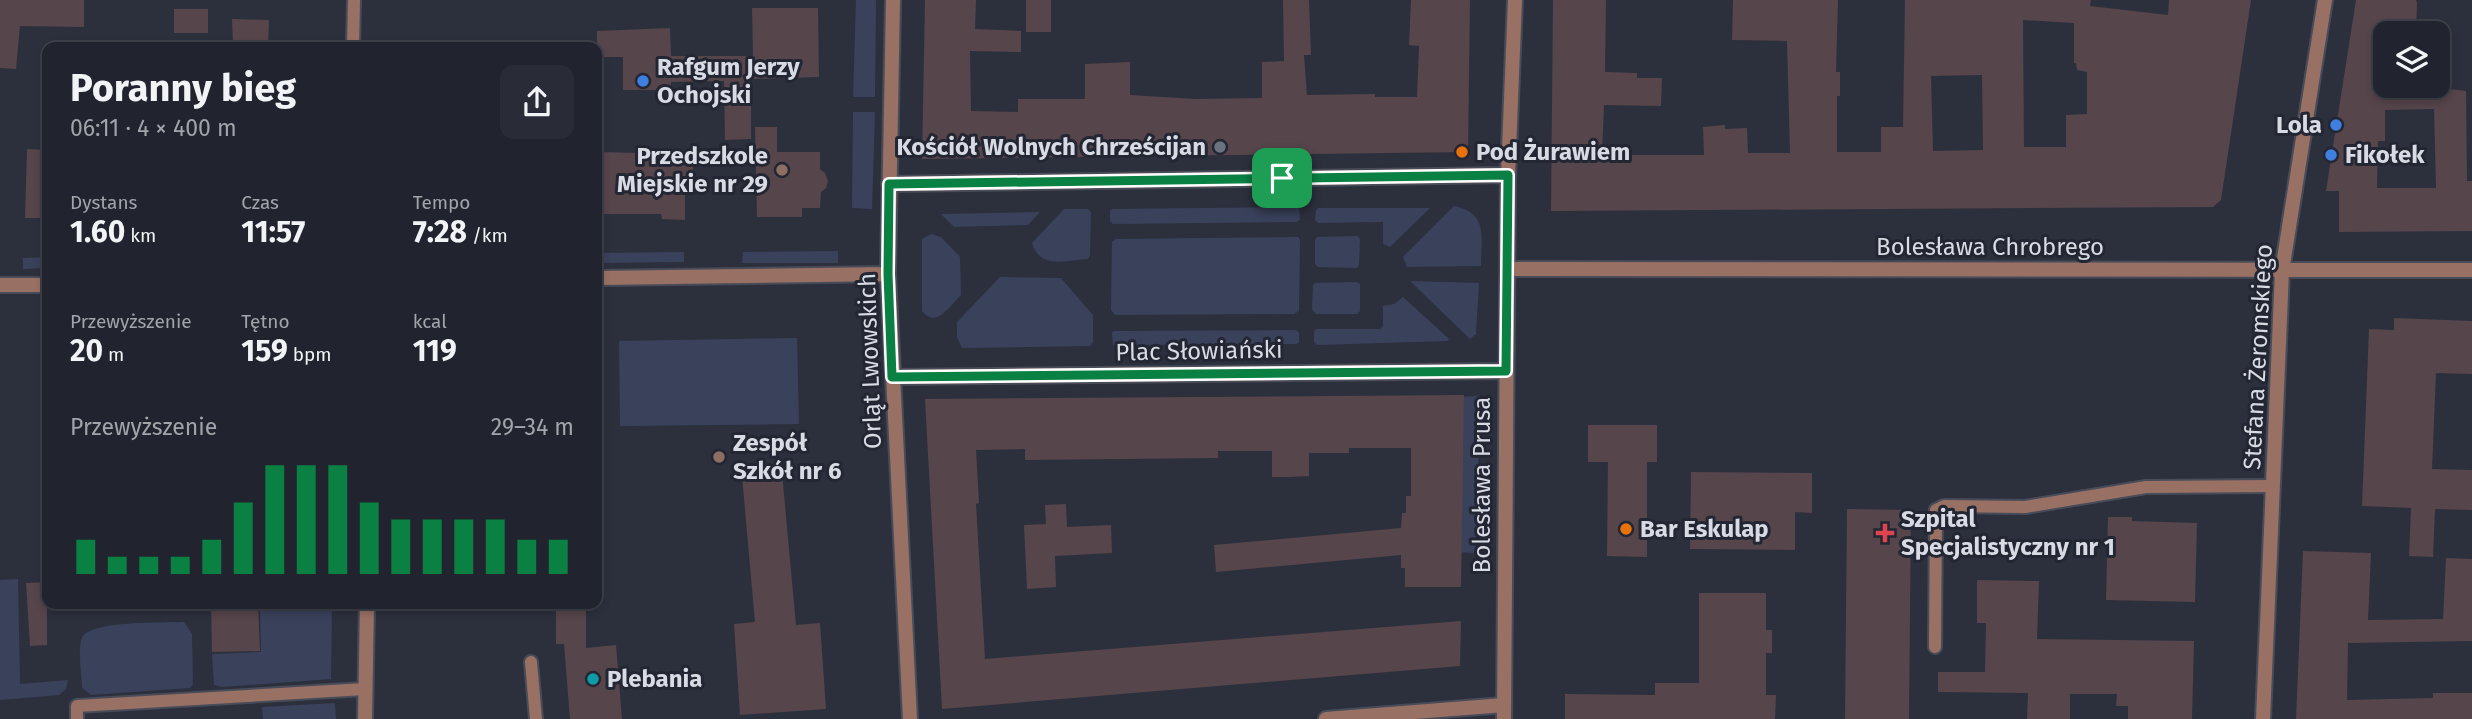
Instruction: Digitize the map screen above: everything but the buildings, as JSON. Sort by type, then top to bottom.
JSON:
[{"type":"street","name":"Orląt Lwowskich","points":[[893,0],[888,274],[910,719]]},
{"type":"street","name":"Bolesława Prusa","points":[[1504,712],[1508,175],[1515,0]]},
{"type":"street","name":"Stefana Żeromskiego","points":[[2263,719],[2282,271],[2325,0]]},
{"type":"street","points":[[889,184],[1508,175]]},
{"type":"street","name":"Bolesława Chrobrego","points":[[1508,269],[2472,270]]},
{"type":"street","points":[[602,278],[888,274]]},
{"type":"street","points":[[0,285],[42,285]]},
{"type":"street","name":"Plac Słowiański","points":[[892,377],[1506,371]]},
{"type":"street","points":[[365,719],[367,609]]},
{"type":"street","points":[[1326,719],[1504,712]]},
{"type":"lane","points":[[353,42],[354,0]]},
{"type":"lane","points":[[1935,647],[1936,510],[1944,506],[2025,506],[2146,487],[2273,486]]},
{"type":"lane","points":[[531,662],[536,719]]},
{"type":"lane","points":[[77,719],[77,706],[365,689]]},
{"type":"shaded area","points":[[856,0],[876,0],[875,97],[853,97]]},
{"type":"shaded area","points":[[853,112],[875,112],[872,209],[852,208]]},
{"type":"shaded area","points":[[1454,206],[1473,214],[1478,221],[1482,237],[1481,266],[1407,267],[1403,257]]},
{"type":"shaded area","points":[[1299,207],[1300,220],[1297,222],[1113,224],[1110,221],[1112,209]]},
{"type":"shaded area","points":[[1318,208],[1430,208],[1390,247],[1383,244],[1383,222],[1318,223],[1315,220]]},
{"type":"shaded area","points":[[1064,209],[1088,209],[1091,212],[1088,259],[1055,262],[1047,260],[1041,257],[1032,243]]},
{"type":"shaded area","points":[[1040,212],[1028,225],[954,227],[941,214]]},
{"type":"shaded area","points":[[931,234],[941,237],[960,257],[961,295],[943,314],[932,318],[922,311],[922,239]]},
{"type":"shaded area","points":[[1357,236],[1360,239],[1357,268],[1318,267],[1315,264],[1317,237]]},
{"type":"shaded area","points":[[1298,237],[1299,311],[1294,314],[1115,315],[1111,310],[1112,242],[1116,239]]},
{"type":"shaded area","points":[[838,251],[838,263],[742,263],[743,252]]},
{"type":"shaded area","points":[[684,252],[684,262],[602,263],[602,253]]},
{"type":"shaded area","points":[[42,257],[42,268],[23,269],[23,258]]},
{"type":"shaded area","points":[[1000,277],[1061,278],[1093,315],[1093,342],[1090,346],[962,348],[957,337],[957,322]]},
{"type":"shaded area","points":[[1410,281],[1479,283],[1476,334],[1470,339]]},
{"type":"shaded area","points":[[1315,283],[1360,284],[1360,311],[1357,314],[1316,314],[1312,309]]},
{"type":"shaded area","points":[[1403,297],[1449,339],[1317,345],[1314,342],[1316,329],[1380,329],[1383,326],[1383,306],[1394,304]]},
{"type":"shaded area","points":[[1296,330],[1299,333],[1299,342],[1296,344],[1113,345],[1112,332],[1115,331]]},
{"type":"shaded area","points":[[797,338],[799,424],[620,426],[619,341]]},
{"type":"shaded area","points":[[1480,396],[1476,553],[1454,552],[1457,397]]},
{"type":"shaded area","points":[[18,579],[20,684],[68,680],[66,689],[59,695],[0,700],[0,580]]},
{"type":"shaded area","points":[[260,609],[332,609],[331,679],[222,687],[214,685],[212,654],[261,652]]},
{"type":"shaded area","points":[[184,622],[192,634],[193,684],[190,688],[91,695],[82,688],[80,649],[82,638],[88,632],[113,625]]},
{"type":"shaded area","points":[[335,703],[336,719],[263,719],[262,707]]},
{"type":"place","name":"Rafgum Jerzy Ochojski","points":[[643,81]]},
{"type":"place","name":"Lola","points":[[2336,125]]},
{"type":"place","name":"Kościół Wolnych Chrześcijan","points":[[1220,147]]},
{"type":"place","name":"Pod Żurawiem","points":[[1462,152]]},
{"type":"place","name":"Fikołek","points":[[2331,155]]},
{"type":"place","name":"Przedszkole Miejskie nr 29","points":[[782,170]]},
{"type":"place","name":"Zespół Szkół nr 6","points":[[719,457]]},
{"type":"place","name":"Bar Eskulap","points":[[1626,529]]},
{"type":"place","name":"Szpital Specjalistyczny nr 1","points":[[1885,533]]},
{"type":"place","name":"Plebania","points":[[593,679]]},
{"type":"route","points":[[1508,175],[1506,371],[892,377],[888,274],[889,184],[1282,178],[1508,175]]}]
